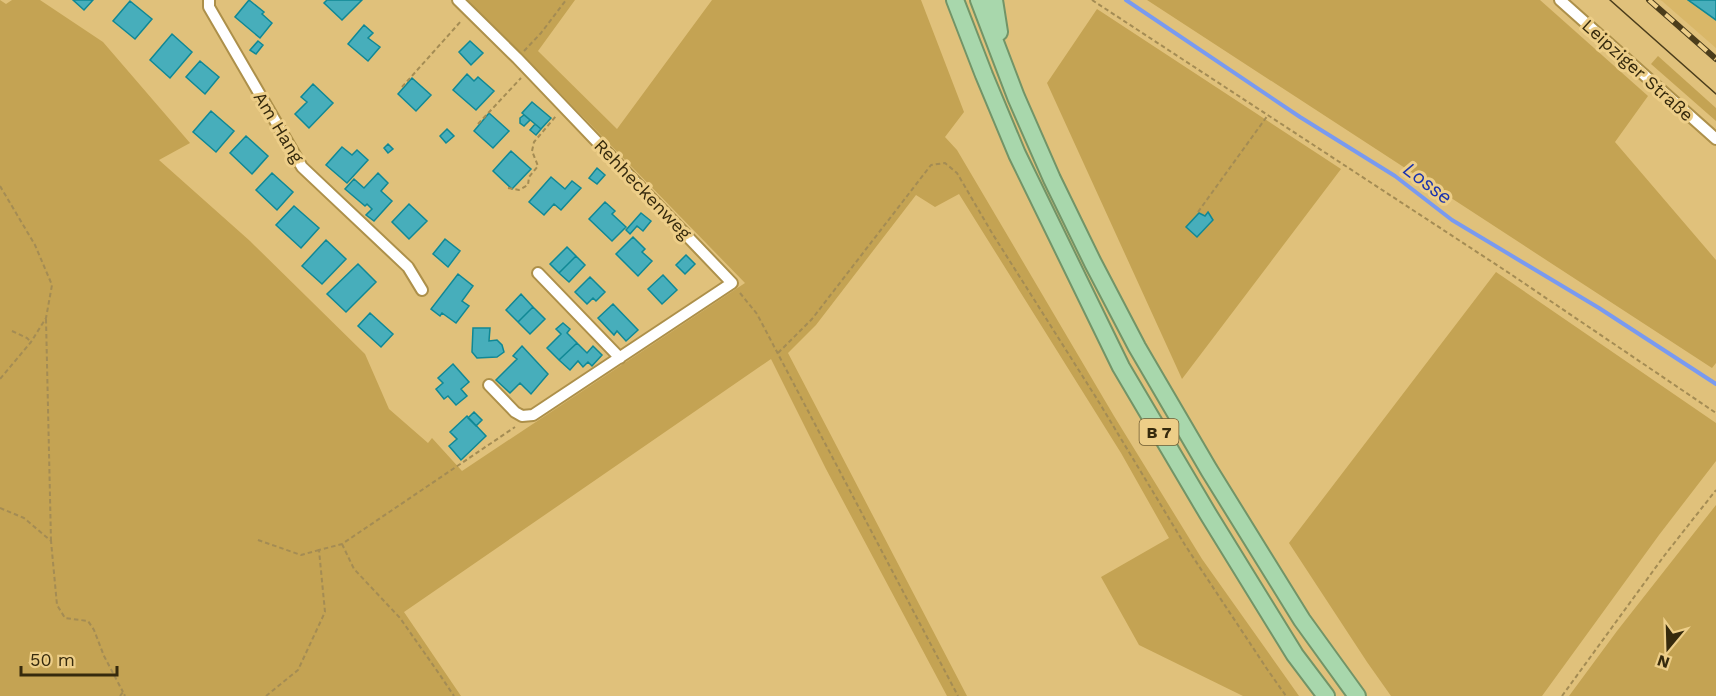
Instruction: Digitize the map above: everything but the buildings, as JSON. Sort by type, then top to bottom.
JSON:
[{"type":"highway","name":"B 7","points":[[956,0],[1017,154],[1121,367],[1295,655],[1326,696]]},
{"type":"highway","name":"B 7","points":[[980,0],[1004,66],[1062,199],[1137,347],[1209,470],[1302,620],[1357,696]]},
{"type":"highway","points":[[994,0],[1004,66]]},
{"type":"street","points":[[197,0],[209,4]]},
{"type":"street","name":"Rehheckenweg","points":[[458,0],[518,58],[732,283]]},
{"type":"street","name":"Leipziger Straße","points":[[1560,0],[1716,139]]},
{"type":"street","name":"Am Hang","points":[[209,4],[302,167],[408,267],[422,290]]},
{"type":"street","points":[[538,273],[620,358]]},
{"type":"street","points":[[489,385],[515,412],[522,416],[533,415],[732,283]]},
{"type":"path","points":[[518,58],[566,0]]},
{"type":"path","points":[[1092,0],[1509,273],[1716,413]]},
{"type":"path","points":[[402,87],[463,20]]},
{"type":"path","points":[[478,124],[521,78]]},
{"type":"path","points":[[1198,212],[1268,116]]},
{"type":"path","points":[[508,188],[519,190],[528,184],[529,177],[537,166],[532,151],[534,142],[552,121]]},
{"type":"path","points":[[778,353],[812,319],[931,165],[945,163],[957,173],[1185,545],[1286,696]]},
{"type":"path","points":[[0,186],[35,245],[52,285],[46,318],[51,541],[57,605],[65,618],[88,621],[125,696]]},
{"type":"path","points":[[732,283],[757,314],[958,696]]},
{"type":"path","points":[[0,379],[32,342],[46,318]]},
{"type":"path","points":[[12,331],[32,342]]},
{"type":"path","points":[[258,540],[302,555],[342,544],[533,415]]},
{"type":"path","points":[[1562,696],[1664,556],[1716,490]]},
{"type":"path","points":[[0,508],[24,518],[51,541]]},
{"type":"path","points":[[342,544],[354,569],[400,618],[454,696]]},
{"type":"path","points":[[266,696],[298,670],[325,612],[319,550]]},
{"type":"path","points":[[120,696],[123,692]]},
{"type":"shaded area","points":[[0,0],[6,4],[12,0],[40,0],[103,42],[190,143],[159,160],[250,241],[365,354],[389,409],[428,443],[432,438],[462,471],[745,283],[467,0],[575,0],[538,51],[617,129],[712,0],[921,0],[964,112],[945,137],[957,150],[1114,416],[1202,559],[1299,696],[1243,696],[1139,645],[1101,577],[1169,538],[1121,453],[959,194],[935,207],[916,195],[816,325],[788,353],[967,696],[947,696],[826,469],[771,359],[404,612],[461,696],[0,696]]},
{"type":"shaded area","points":[[1147,0],[1540,0],[1648,96],[1615,142],[1716,260],[1716,363],[1712,368]]},
{"type":"shaded area","points":[[1660,0],[1716,0],[1716,48],[1662,1]]},
{"type":"shaded area","points":[[1097,9],[1341,169],[1182,379],[1047,83]]},
{"type":"shaded area","points":[[1658,56],[1716,108],[1716,121],[1651,64]]},
{"type":"shaded area","points":[[1496,272],[1716,423],[1716,461],[1542,696],[1391,696],[1289,543]]},
{"type":"shaded area","points":[[1716,505],[1716,696],[1569,696],[1617,631]]},
{"type":"waterway","name":"Losse","points":[[1126,0],[1300,117],[1395,176],[1452,220],[1599,308],[1716,384]]},
{"type":"tram line","points":[[1610,0],[1716,94]]},
{"type":"railway","points":[[1649,0],[1716,59]]}]
